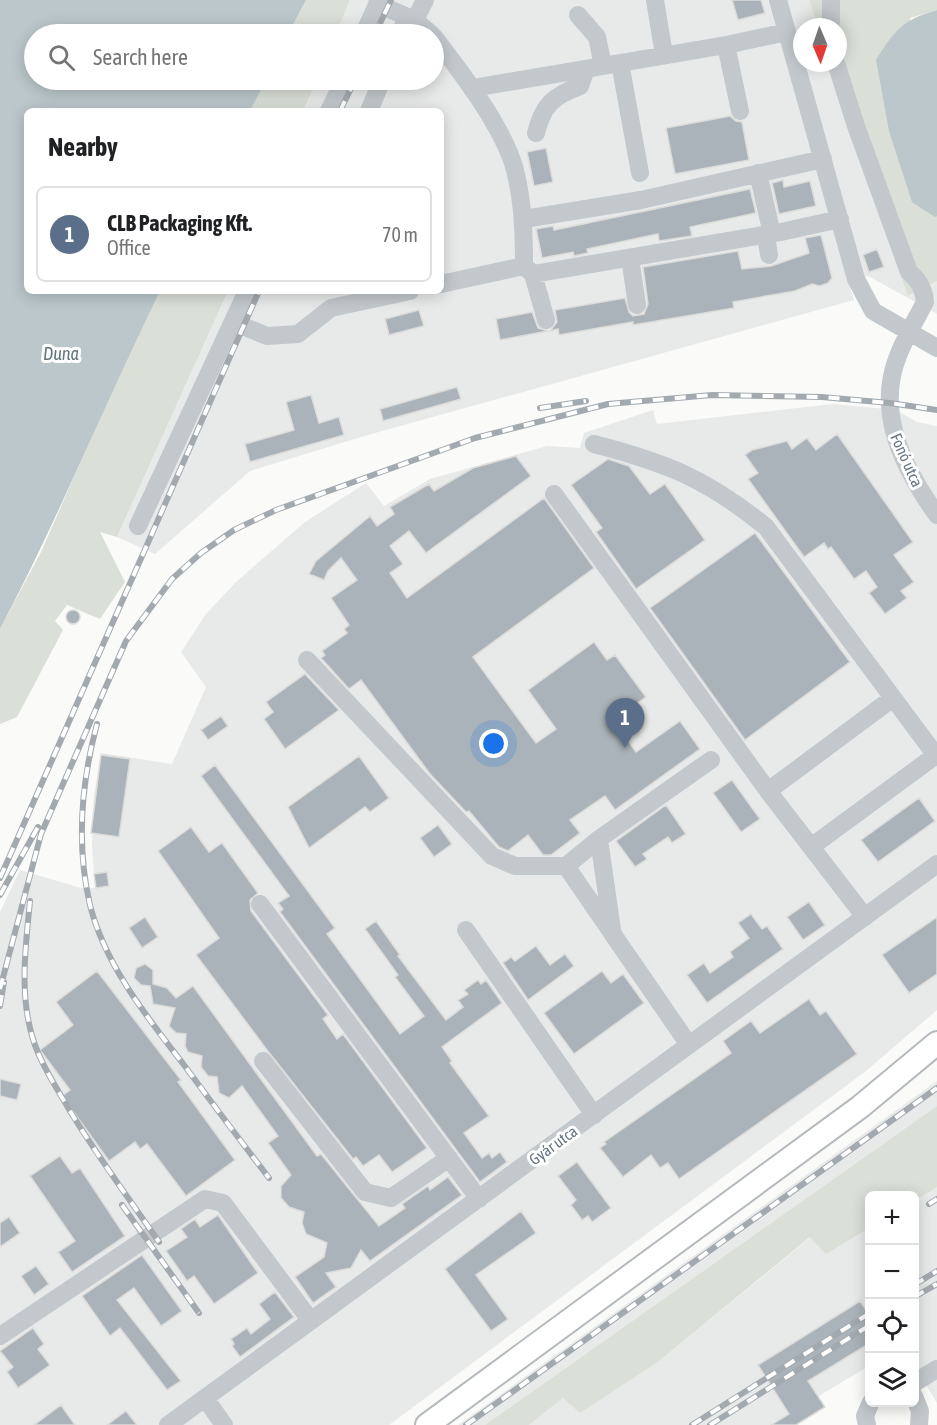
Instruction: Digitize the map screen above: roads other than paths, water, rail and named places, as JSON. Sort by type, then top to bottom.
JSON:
[{"type":"main road","points":[[427,1425],[860,1107],[937,1043]]},
{"type":"street","points":[[407,24],[425,0]]},
{"type":"street","points":[[655,0],[664,55]]},
{"type":"street","points":[[778,0],[856,279],[873,311],[937,348]]},
{"type":"street","points":[[831,0],[831,18]]},
{"type":"street","points":[[368,24],[378,2],[417,24]]},
{"type":"street","points":[[578,15],[597,37],[603,66],[640,173]]},
{"type":"street","points":[[472,88],[726,45],[787,32]]},
{"type":"street","points":[[726,45],[740,111]]},
{"type":"street","points":[[444,52],[472,88],[515,169],[524,219],[529,270],[546,320]]},
{"type":"street","points":[[536,133],[541,113],[560,93],[580,86],[603,66]]},
{"type":"street","name":"Fonó utca","points":[[839,72],[855,126],[909,272],[918,279],[926,302],[898,355],[891,377],[890,402],[892,428],[909,470],[937,515]]},
{"type":"street","points":[[330,108],[339,90]]},
{"type":"street","points":[[370,108],[378,90]]},
{"type":"street","points":[[524,219],[641,200],[823,159]]},
{"type":"street","points":[[758,173],[769,235],[769,255]]},
{"type":"street","points":[[444,284],[529,270],[630,258],[769,235],[840,219]]},
{"type":"street","points":[[630,258],[637,305]]},
{"type":"street","points":[[138,526],[246,294]]},
{"type":"street","points":[[233,322],[267,336],[298,334],[331,308],[396,294]]},
{"type":"street","points":[[594,444],[685,472],[732,499],[765,527],[936,756],[811,847]]},
{"type":"street","points":[[554,494],[768,791],[865,917]]},
{"type":"street","points":[[307,660],[492,856],[514,866],[566,866],[599,839],[711,760]]},
{"type":"street","points":[[768,791],[893,698]]},
{"type":"street","points":[[599,839],[613,935]]},
{"type":"street","name":"Gyár utca","points":[[168,1425],[937,864]]},
{"type":"street","points":[[566,866],[689,1046]]},
{"type":"street","points":[[260,904],[479,1199]]},
{"type":"street","points":[[466,930],[594,1115]]},
{"type":"street","points":[[263,1061],[365,1192],[391,1198],[449,1158]]},
{"type":"street","points":[[0,1336],[205,1199],[223,1203],[311,1321]]},
{"type":"street","points":[[919,1380],[937,1369]]},
{"type":"street","points":[[205,1398],[224,1425]]},
{"type":"street","points":[[867,1425],[865,1416],[869,1407]]},
{"type":"street","points":[[919,1407],[919,1425]]},
{"type":"water","name":"Duna","points":[[0,0],[306,0],[293,24],[24,24],[24,90],[261,90],[252,108],[24,108],[24,294],[159,294],[42,546],[0,629]]},
{"type":"water","points":[[937,10],[937,216],[935,217],[912,202],[889,131],[876,60],[894,34],[907,22]]},
{"type":"railway","points":[[380,24],[391,0]]},
{"type":"railway","points":[[341,108],[350,90]]},
{"type":"railway","points":[[0,878],[258,294]]},
{"type":"railway","points":[[0,989],[41,834],[126,641],[172,579],[201,553],[234,530],[276,510],[475,438],[608,404],[712,395],[822,397],[937,410]]},
{"type":"railway","points":[[540,408],[586,401]]},
{"type":"railway","points":[[97,724],[87,769],[82,814],[83,860],[90,905],[97,927],[106,949],[142,1009],[269,1178]]},
{"type":"railway","points":[[0,895],[38,827]]},
{"type":"railway","points":[[30,901],[25,997],[36,1049],[100,1158],[159,1242]]},
{"type":"railway","points":[[0,1006],[4,982]]},
{"type":"railway","points":[[466,1425],[937,1088]]},
{"type":"railway","points":[[929,1204],[937,1199]]},
{"type":"railway","points":[[122,1205],[199,1313]]},
{"type":"railway","points":[[919,1282],[937,1271]]},
{"type":"railway","points":[[919,1294],[937,1284]]},
{"type":"railway","points":[[692,1425],[865,1316]]},
{"type":"railway","points":[[710,1425],[865,1328]]},
{"type":"place","name":"CLB Packaging Kft.","points":[[625,748]]}]
